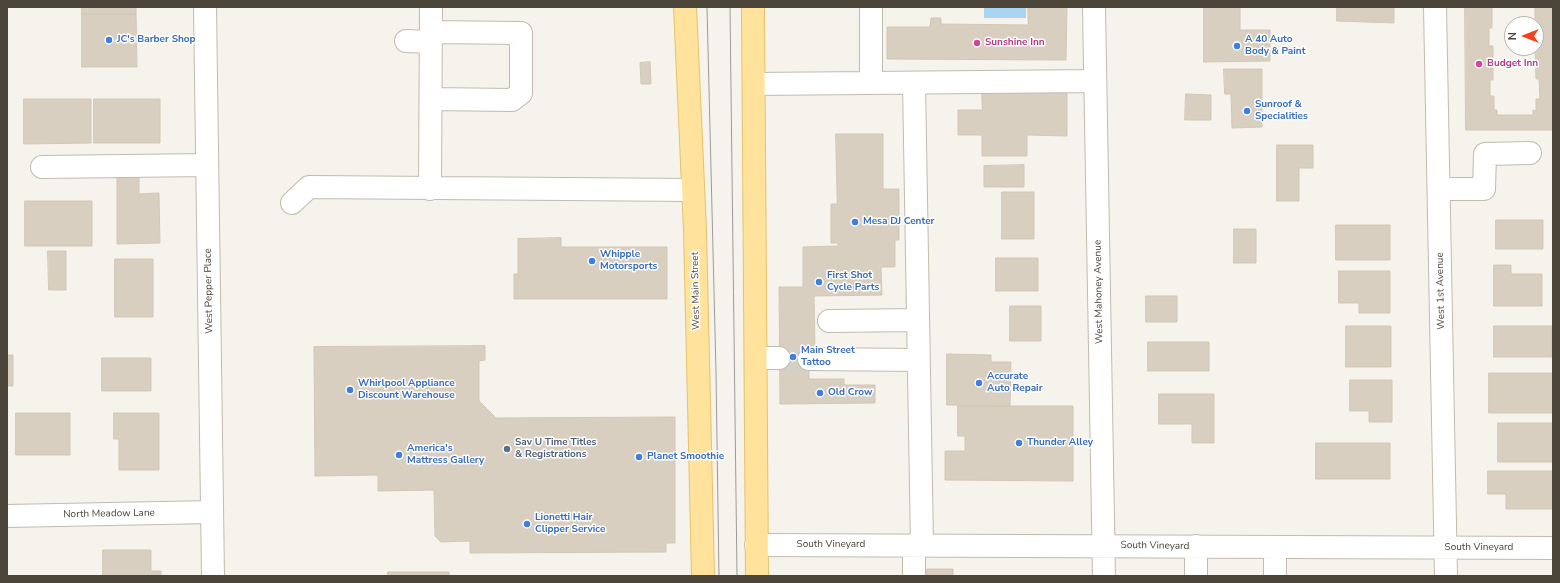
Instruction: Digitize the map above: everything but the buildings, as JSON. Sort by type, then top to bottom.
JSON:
[{"type":"main road","name":"West Main Street","points":[[685,7],[693,190],[703,576]]},
{"type":"main road","points":[[753,7],[757,576]]},
{"type":"street","name":"West Pepper Place","points":[[205,7],[206,164],[213,576]]},
{"type":"street","points":[[430,189],[431,7]]},
{"type":"street","points":[[871,7],[871,83]]},
{"type":"street","name":"West Mahoney Avenue","points":[[1094,7],[1104,576]]},
{"type":"street","name":"West 1st Avenue","points":[[1435,7],[1446,576]]},
{"type":"street","points":[[406,42],[431,37],[521,33],[521,93],[512,100],[431,99]]},
{"type":"street","points":[[754,84],[1095,81]]},
{"type":"street","points":[[914,83],[918,320],[918,546],[914,576]]},
{"type":"street","points":[[1439,189],[1484,189],[1485,154],[1530,153]]},
{"type":"street","points":[[42,166],[206,164]]},
{"type":"street","points":[[292,203],[309,187],[693,190]]},
{"type":"street","points":[[829,321],[918,320]]},
{"type":"street","points":[[756,358],[779,358]]},
{"type":"street","points":[[809,359],[918,360]]},
{"type":"street","name":"North Meadow Lane","points":[[7,516],[212,512]]},
{"type":"street","name":"South Vineyard","points":[[756,545],[1104,545],[1275,548],[1553,548]]},
{"type":"street","points":[[1196,546],[1196,576]]},
{"type":"street","points":[[1275,548],[1275,576]]},
{"type":"water","points":[[984,7],[1026,7],[1026,18],[984,18]]},
{"type":"tunnel","points":[[779,358],[809,359]]},
{"type":"tram line","points":[[707,7],[716,372],[719,576]]},
{"type":"tram line","points":[[730,7],[737,576]]},
{"type":"place","name":"JC's Barber Shop","points":[[109,40]]},
{"type":"place","name":"Sunshine Inn","points":[[977,43]]},
{"type":"place","name":"A 40 Auto Body & Paint","points":[[1237,46]]},
{"type":"place","name":"Budget Inn","points":[[1479,64]]},
{"type":"place","name":"Sunroof & Specialities","points":[[1247,111]]},
{"type":"place","name":"Mesa DJ Center","points":[[855,222]]},
{"type":"place","name":"Whipple Motorsports","points":[[592,261]]},
{"type":"place","name":"First Shot Cycle Parts","points":[[819,282]]},
{"type":"place","name":"Main Street Tattoo","points":[[793,357]]},
{"type":"place","name":"Accurate Auto Repair","points":[[979,383]]},
{"type":"place","name":"Whirlpool Appliance Discount Warehouse","points":[[350,390]]},
{"type":"place","name":"Old Crow","points":[[820,393]]},
{"type":"place","name":"Thunder Alley","points":[[1019,443]]},
{"type":"place","name":"Sav U Time Titles & Registrations","points":[[507,449]]},
{"type":"place","name":"America's Mattress Gallery","points":[[399,455]]},
{"type":"place","name":"Planet Smoothie","points":[[639,457]]},
{"type":"place","name":"Lionetti Hair Clipper Service","points":[[527,524]]}]
